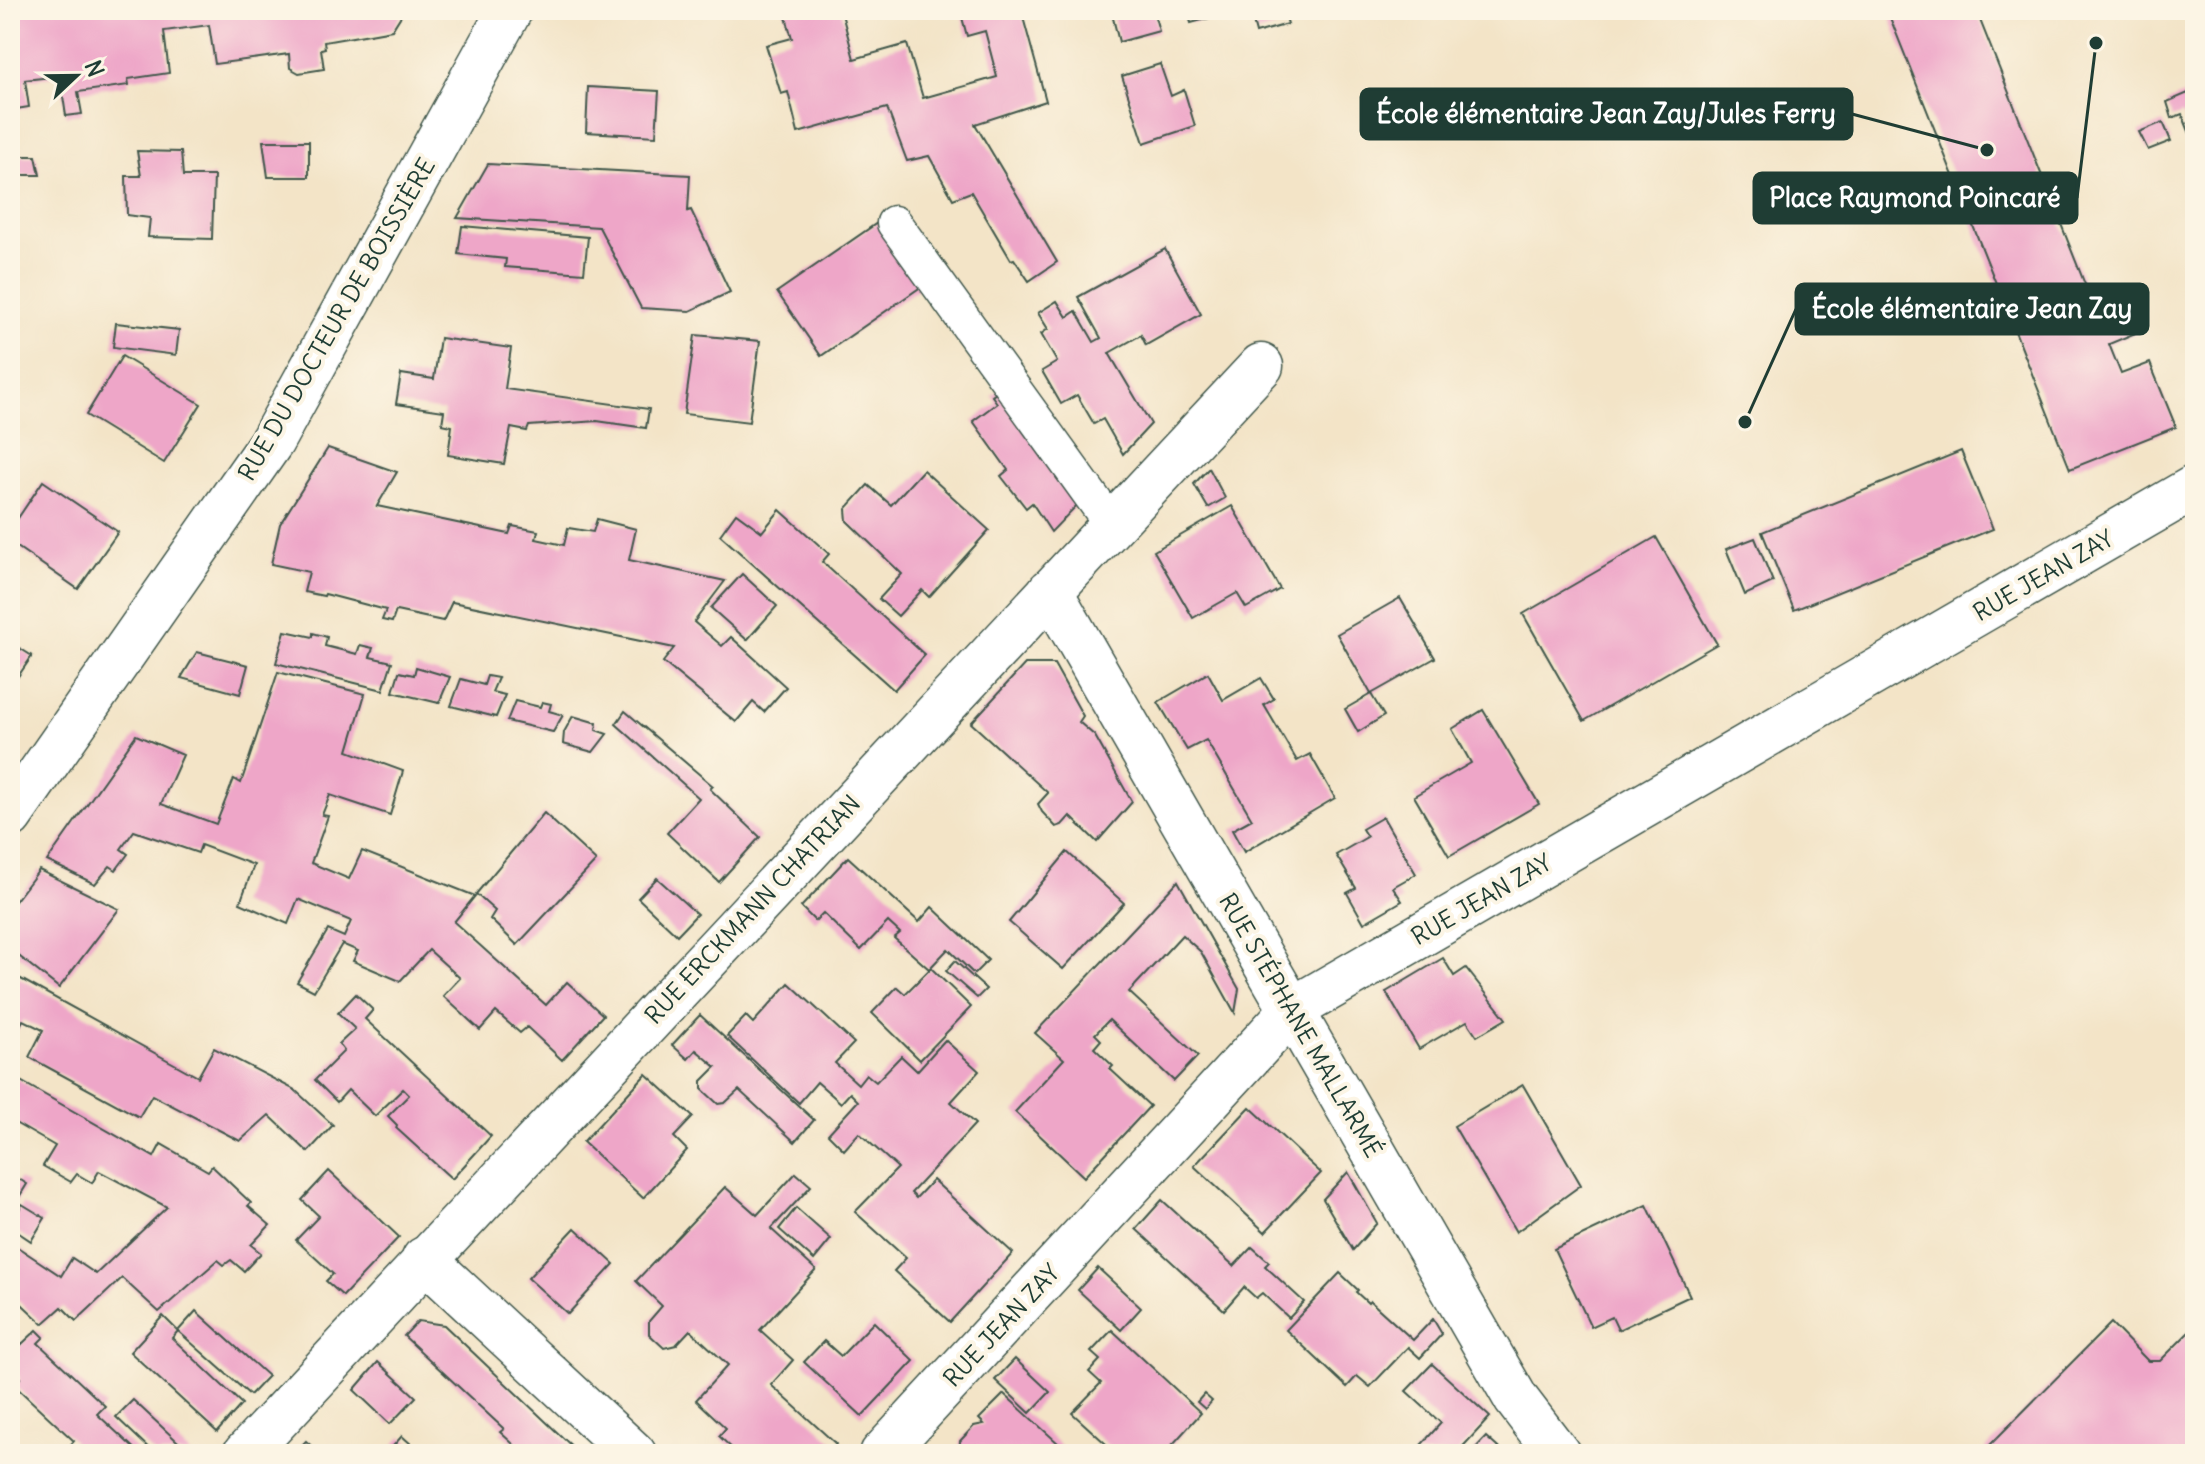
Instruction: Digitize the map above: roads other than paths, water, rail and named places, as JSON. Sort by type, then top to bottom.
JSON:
[{"type":"street","name":"RUE DU DOCTEUR DE BOISSIÈRE","points":[[10,816],[272,441],[510,10]]},
{"type":"street","name":"RUE ERCKMANN CHATRIAN","points":[[245,1454],[1261,366]]},
{"type":"street","name":"RUE JEAN ZAY","points":[[882,1454],[1293,1009],[2195,487]]},
{"type":"street","name":"RUE STÉPHANE MALLARMÉ","points":[[1050,591],[1516,1399],[1558,1454]]},
{"type":"street","points":[[424,1259],[634,1454]]},
{"type":"lane","points":[[894,223],[1112,525]]},
{"type":"place","name":"Place Raymond Poincaré","points":[[2096,43]]},
{"type":"place","name":"École élémentaire Jean Zay/Jules Ferry","points":[[1987,150]]},
{"type":"place","name":"École élémentaire Jean Zay","points":[[1745,422]]}]
